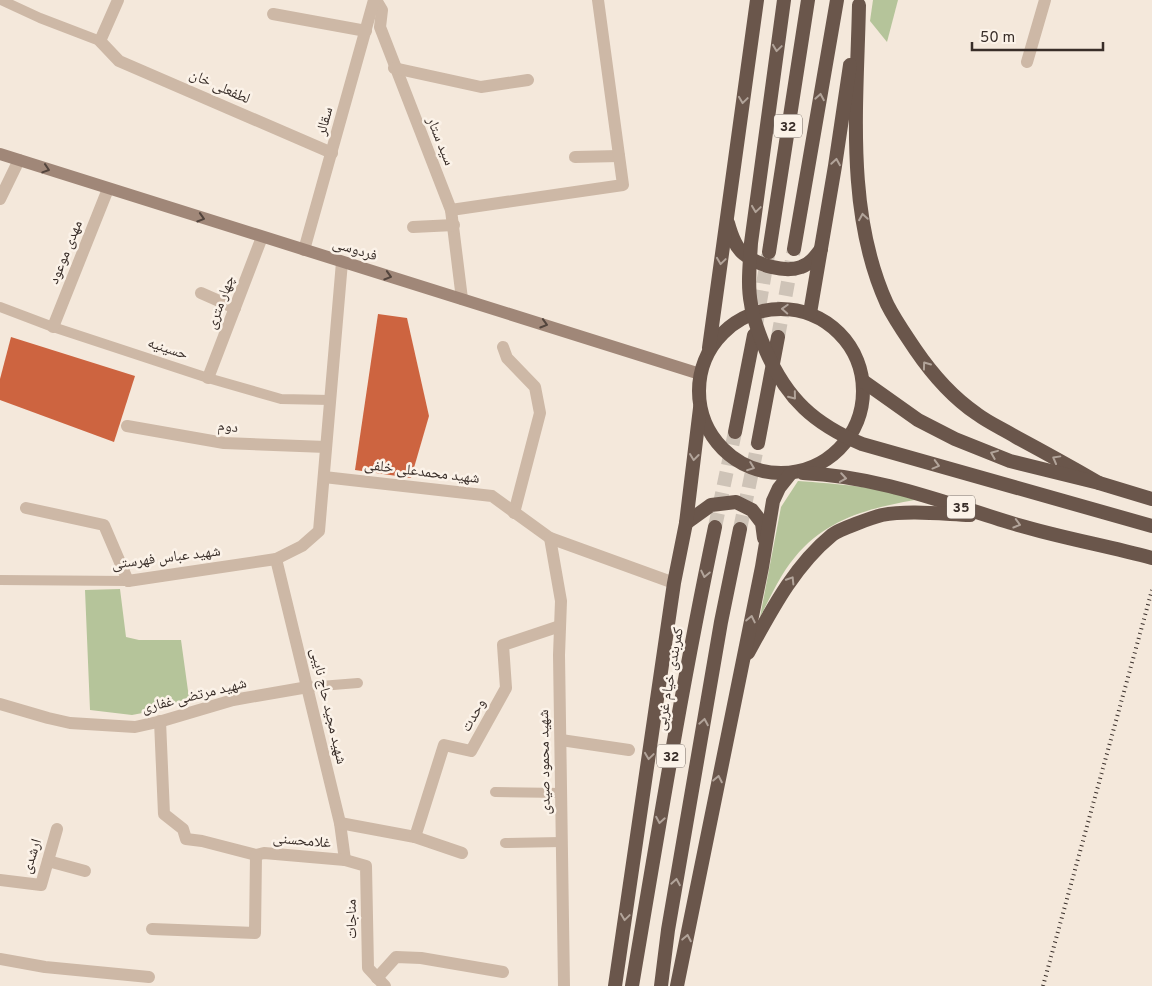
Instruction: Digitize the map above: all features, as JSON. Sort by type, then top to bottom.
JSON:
[{"type":"highway","points":[[708,350],[723,332],[749,315],[764,310],[787,308],[810,313],[830,324],[846,340],[857,360],[863,381],[862,406],[854,430],[839,450],[819,465],[793,473],[771,473],[757,470],[733,458],[718,445],[707,428],[700,408],[698,391],[700,374],[708,350],[757,0]]},
{"type":"highway","points":[[784,0],[751,243],[749,277],[750,302],[754,321],[769,358],[789,393],[794,400],[824,425],[862,444],[1152,526]]},
{"type":"highway","name":"32","points":[[768,252],[808,0]]},
{"type":"highway","name":"32","points":[[794,249],[837,0]]},
{"type":"highway","points":[[810,313],[860,3]]},
{"type":"highway","points":[[860,3],[856,135],[860,200],[874,268],[888,304],[900,327],[928,368],[952,394],[977,415],[1099,483]]},
{"type":"highway","points":[[727,218],[731,237],[744,254],[760,263],[778,269],[800,268],[812,261],[821,249]]},
{"type":"highway","points":[[735,432],[754,334]]},
{"type":"highway","points":[[758,443],[778,337]]},
{"type":"highway","points":[[863,381],[918,420],[956,439],[1010,461],[1099,483],[1147,498]]},
{"type":"highway","points":[[615,986],[674,583],[686,523],[700,408]]},
{"type":"highway","points":[[677,986],[773,501],[779,488],[793,473]]},
{"type":"highway","name":"35","points":[[793,473],[818,474],[895,487],[1020,526],[1152,558]]},
{"type":"highway","points":[[686,523],[711,505],[736,502],[752,510],[762,523],[765,548]]},
{"type":"highway","points":[[740,667],[766,619],[798,568],[833,533],[881,515],[921,513],[990,516]]},
{"type":"highway","name":"کمربندی خیام غربی","points":[[632,986],[671,755],[715,526]]},
{"type":"highway","name":"32","points":[[661,986],[668,930],[721,622],[740,529]]},
{"type":"main road","name":"فردوسی","points":[[0,154],[700,374]]},
{"type":"street","points":[[100,41],[118,0]]},
{"type":"street","name":"سقالر","points":[[304,250],[375,0]]},
{"type":"street","name":"سید ستار","points":[[375,0],[382,10],[380,27],[394,68],[451,210],[462,299]]},
{"type":"street","points":[[451,210],[623,185],[598,0]]},
{"type":"street","points":[[1027,62],[1045,0]]},
{"type":"street","points":[[273,14],[366,31]]},
{"type":"street","name":"لطفعلی خان","points":[[100,41],[119,61],[332,153]]},
{"type":"street","points":[[394,68],[480,87],[528,80]]},
{"type":"street","points":[[576,156],[619,156]]},
{"type":"street","points":[[0,199],[19,160]]},
{"type":"street","name":"مهدی موعود","points":[[53,327],[108,189]]},
{"type":"street","points":[[413,227],[454,225]]},
{"type":"street","name":"چهار متری","points":[[208,378],[262,237]]},
{"type":"street","points":[[276,559],[302,546],[319,531],[342,262]]},
{"type":"street","points":[[201,294],[235,308]]},
{"type":"street","points":[[502,347],[507,358],[535,387],[540,414],[514,513]]},
{"type":"street","name":"دوم","points":[[127,426],[224,443],[326,447]]},
{"type":"street","name":"شهید محمدعلی خلفی","points":[[324,477],[401,481],[492,496],[550,538],[674,583]]},
{"type":"street","points":[[26,508],[104,525],[128,581]]},
{"type":"street","name":"شهید محمود صیدی","points":[[550,538],[561,601],[561,842],[564,986]]},
{"type":"street","name":"شهید عباس فهرستی","points":[[128,581],[276,559]]},
{"type":"street","name":"شهید مجید حاج نایبی","points":[[276,559],[340,823],[345,860]]},
{"type":"street","name":"وحدت","points":[[415,837],[444,746],[471,751],[506,688],[503,645],[560,626]]},
{"type":"street","name":"شهید مرتضی غفاری","points":[[0,704],[70,723],[136,727],[232,700],[308,687]]},
{"type":"street","name":"غلامحسنی","points":[[160,721],[164,814],[183,829],[186,839],[256,854],[264,853],[345,860]]},
{"type":"street","points":[[561,740],[629,750]]},
{"type":"street","points":[[340,823],[415,837],[462,853]]},
{"type":"street","name":"ارشدی","points":[[0,880],[41,885],[57,829]]},
{"type":"street","points":[[152,929],[255,933],[256,854]]},
{"type":"street","name":"مناجات","points":[[345,860],[366,866],[368,968],[381,982]]},
{"type":"street","points":[[48,861],[85,870]]},
{"type":"street","points":[[381,982],[396,957],[421,958],[502,972]]},
{"type":"street","points":[[0,959],[45,967],[148,977]]},
{"type":"lane","name":"لطفعلی خان","points":[[1,0],[40,18],[100,41]]},
{"type":"lane","name":"حسینیه","points":[[0,307],[53,327],[208,378],[281,399],[330,400]]},
{"type":"lane","name":"شهید عباس فهرستی","points":[[0,580],[128,581]]},
{"type":"lane","points":[[308,687],[358,682]]},
{"type":"lane","points":[[495,792],[561,793]]},
{"type":"lane","points":[[505,843],[561,842]]},
{"type":"green space","points":[[873,0],[898,0],[887,42],[870,21]]},
{"type":"green space","points":[[798,481],[873,489],[915,500],[881,507],[849,517],[820,533],[807,544],[785,570],[760,617],[781,507]]},
{"type":"green space","points":[[120,589],[126,637],[139,640],[181,640],[189,698],[153,711],[132,715],[90,710],[85,590]]},
{"type":"building","points":[[378,314],[407,318],[429,416],[411,478],[355,470]]},
{"type":"building","points":[[11,337],[135,376],[114,442],[0,400],[0,379]]},
{"type":"tunnel","points":[[778,337],[794,249]]},
{"type":"tunnel","points":[[756,325],[768,255]]},
{"type":"tunnel","points":[[715,527],[735,432]]},
{"type":"tunnel","points":[[740,529],[758,443]]},
{"type":"railway","points":[[1043,986],[1152,590]]}]
